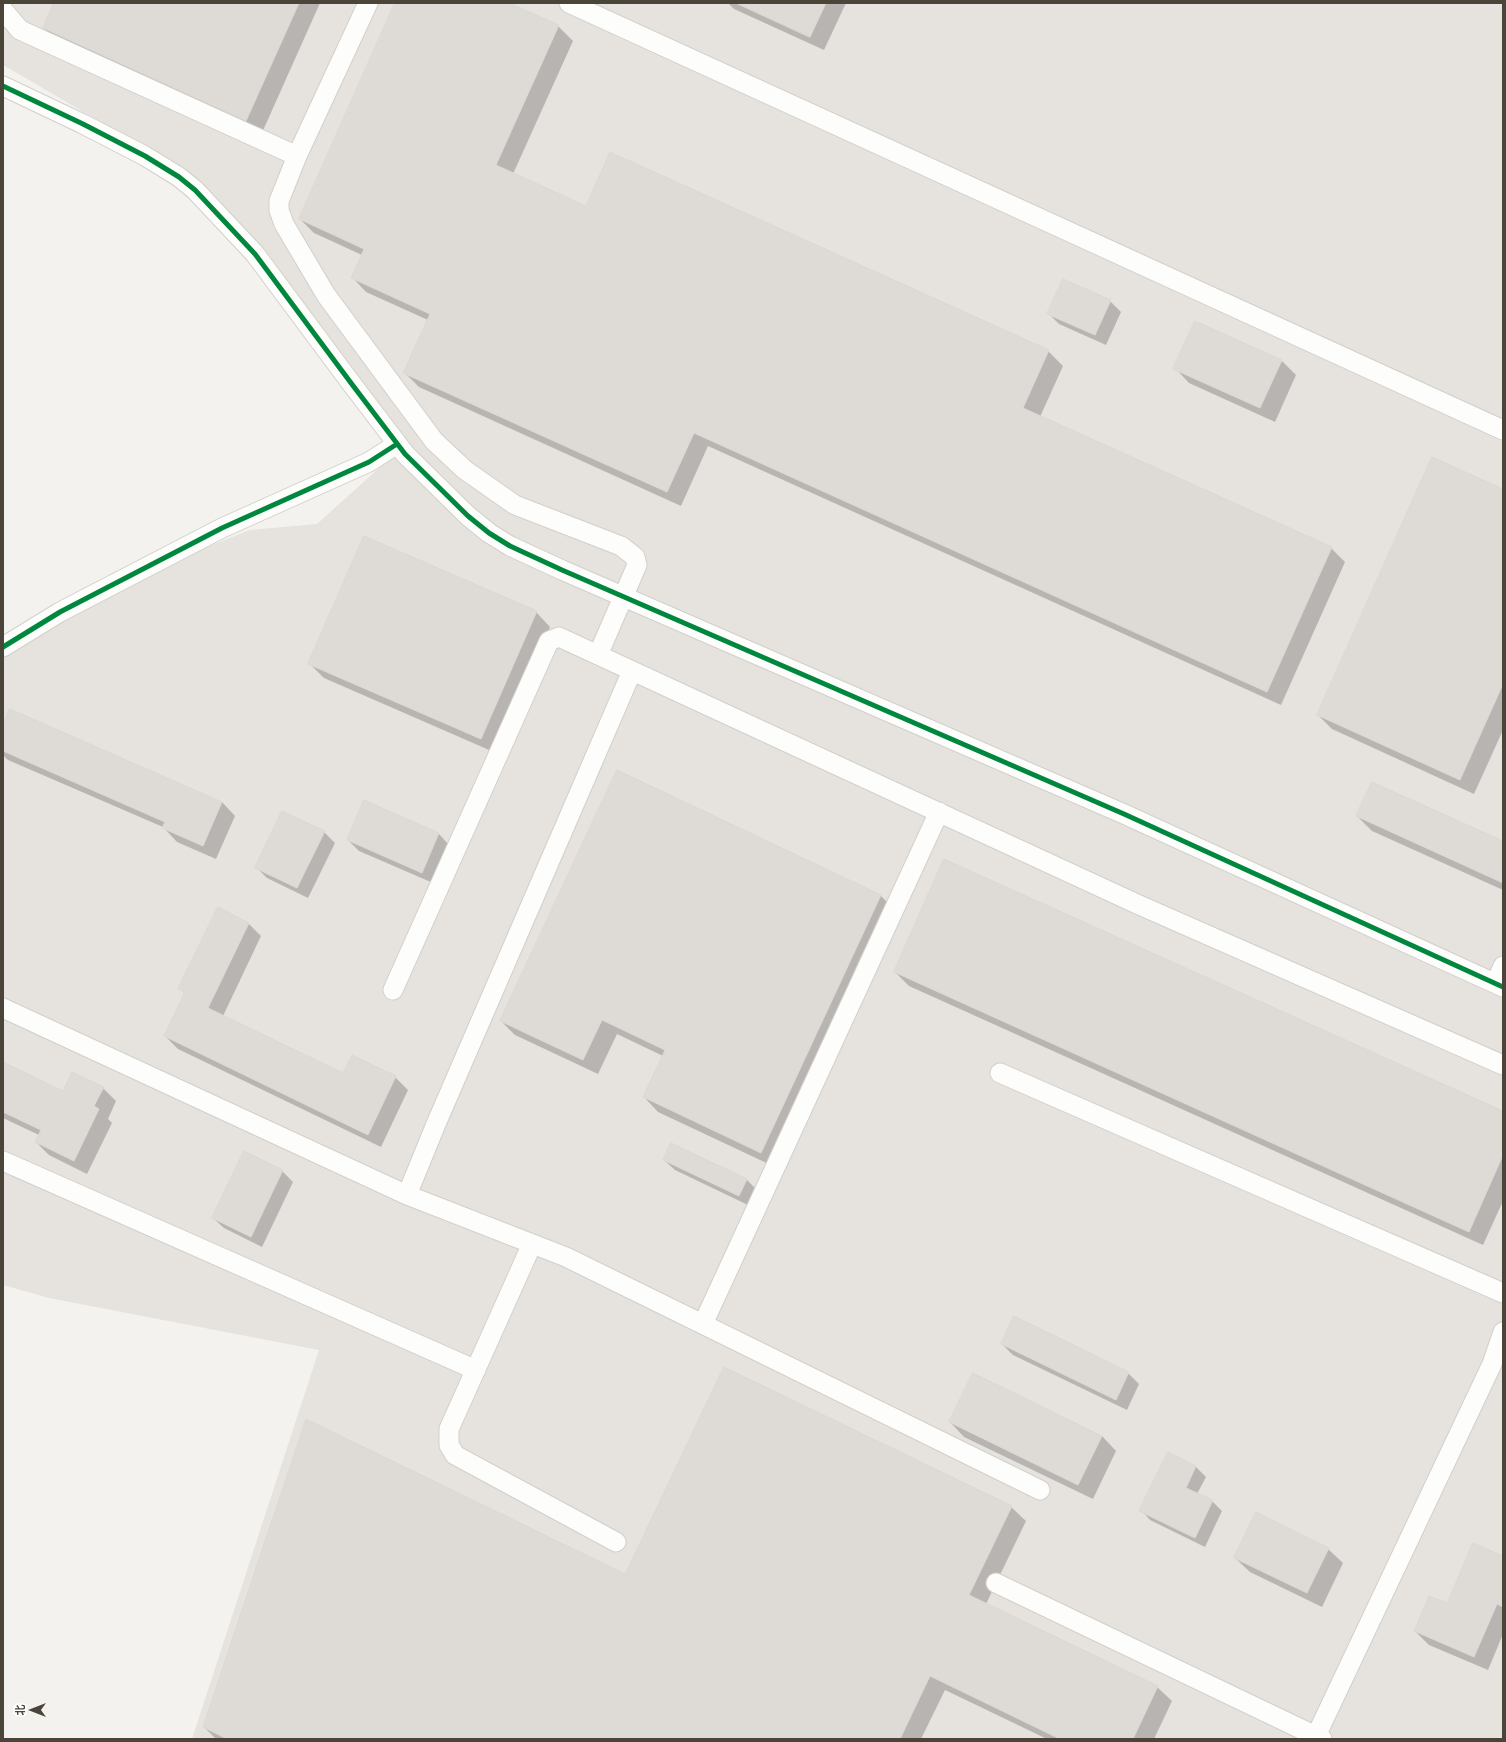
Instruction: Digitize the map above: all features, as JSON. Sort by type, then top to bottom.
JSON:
[{"type":"street","points":[[368,3],[296,156],[278,200],[279,210],[284,224],[326,295],[429,435],[465,470],[515,505],[621,546],[635,557],[637,565],[598,655]]},
{"type":"street","points":[[569,3],[1503,430]]},
{"type":"street","points":[[3,10],[20,30],[296,156]]},
{"type":"street","points":[[3,86],[145,156],[179,177],[195,190],[255,254],[405,454],[473,520],[498,539],[562,570],[1501,979]]},
{"type":"street","points":[[3,647],[60,612],[215,532],[369,462],[397,444]]},
{"type":"street","points":[[392,990],[549,641],[559,637],[1137,904],[1503,1064]]},
{"type":"street","points":[[407,1195],[436,1124],[632,671]]},
{"type":"street","points":[[703,1324],[939,812]]},
{"type":"street","points":[[3,1008],[407,1195],[566,1257],[1040,1490]]},
{"type":"street","points":[[1000,1073],[1503,1293]]},
{"type":"street","points":[[3,1161],[476,1370]]},
{"type":"street","points":[[532,1244],[449,1429],[449,1445],[455,1455],[616,1542]]},
{"type":"street","points":[[996,1583],[1319,1738],[1492,1364],[1503,1332]]},
{"type":"shaded area","points":[[3,3],[1503,3],[1503,1739],[192,1739],[319,1350],[49,1298],[3,1285],[3,656],[116,589],[189,554],[250,530],[317,524],[408,442],[190,174],[3,65]]},
{"type":"building","points":[[54,3],[299,3],[246,121],[43,28]]},
{"type":"building","points":[[395,3],[509,3],[559,25],[496,165],[586,206],[610,152],[1049,350],[1023,408],[1332,547],[1267,692],[694,433],[667,492],[403,373],[430,314],[351,278],[364,249],[299,219]]},
{"type":"building","points":[[736,3],[826,3],[810,37]]},
{"type":"building","points":[[1063,279],[1111,300],[1095,335],[1047,314]]},
{"type":"building","points":[[1195,321],[1282,360],[1260,408],[1173,369]]},
{"type":"building","points":[[1432,457],[1503,489],[1503,684],[1460,780],[1317,715]]},
{"type":"building","points":[[364,536],[537,611],[481,739],[308,664]]},
{"type":"building","points":[[10,709],[222,802],[203,846],[162,828],[165,822],[3,751],[3,724]]},
{"type":"building","points":[[617,770],[881,895],[761,1153],[643,1097],[665,1050],[602,1020],[583,1060],[500,1021]]},
{"type":"building","points":[[1372,782],[1503,841],[1503,883],[1356,816]]},
{"type":"building","points":[[364,800],[439,833],[422,873],[347,840]]},
{"type":"building","points":[[282,811],[325,831],[297,888],[255,868]]},
{"type":"building","points":[[944,859],[1503,1111],[1503,1155],[1469,1232],[894,972]]},
{"type":"building","points":[[218,907],[249,923],[208,1008],[343,1073],[352,1055],[396,1076],[368,1135],[164,1036],[185,992],[178,989]]},
{"type":"building","points":[[3,1062],[63,1091],[72,1072],[104,1087],[94,1106],[99,1109],[74,1161],[35,1142],[41,1130],[3,1112]]},
{"type":"building","points":[[671,1143],[747,1179],[739,1196],[663,1160]]},
{"type":"building","points":[[244,1151],[283,1170],[251,1237],[212,1218]]},
{"type":"building","points":[[1014,1316],[1129,1372],[1116,1400],[1001,1344]]},
{"type":"building","points":[[724,1367],[1012,1506],[969,1595],[1158,1686],[1133,1739],[1060,1739],[930,1676],[900,1739],[227,1739],[203,1727],[306,1419],[625,1574]]},
{"type":"building","points":[[973,1373],[1102,1436],[1078,1485],[949,1422]]},
{"type":"building","points":[[1168,1452],[1196,1466],[1186,1488],[1213,1500],[1195,1538],[1139,1511]]},
{"type":"building","points":[[1256,1512],[1329,1548],[1307,1593],[1234,1558]]},
{"type":"building","points":[[1473,1543],[1503,1556],[1503,1607],[1497,1604],[1474,1657],[1414,1631],[1429,1596],[1447,1603]]},
{"type":"cycle path","points":[[3,86],[83,124],[145,156],[179,177],[195,190],[255,254],[405,454],[468,516],[489,533],[510,546],[1124,814],[1503,987]]},
{"type":"cycle path","points":[[3,647],[60,612],[222,528],[369,462],[397,444]]}]
